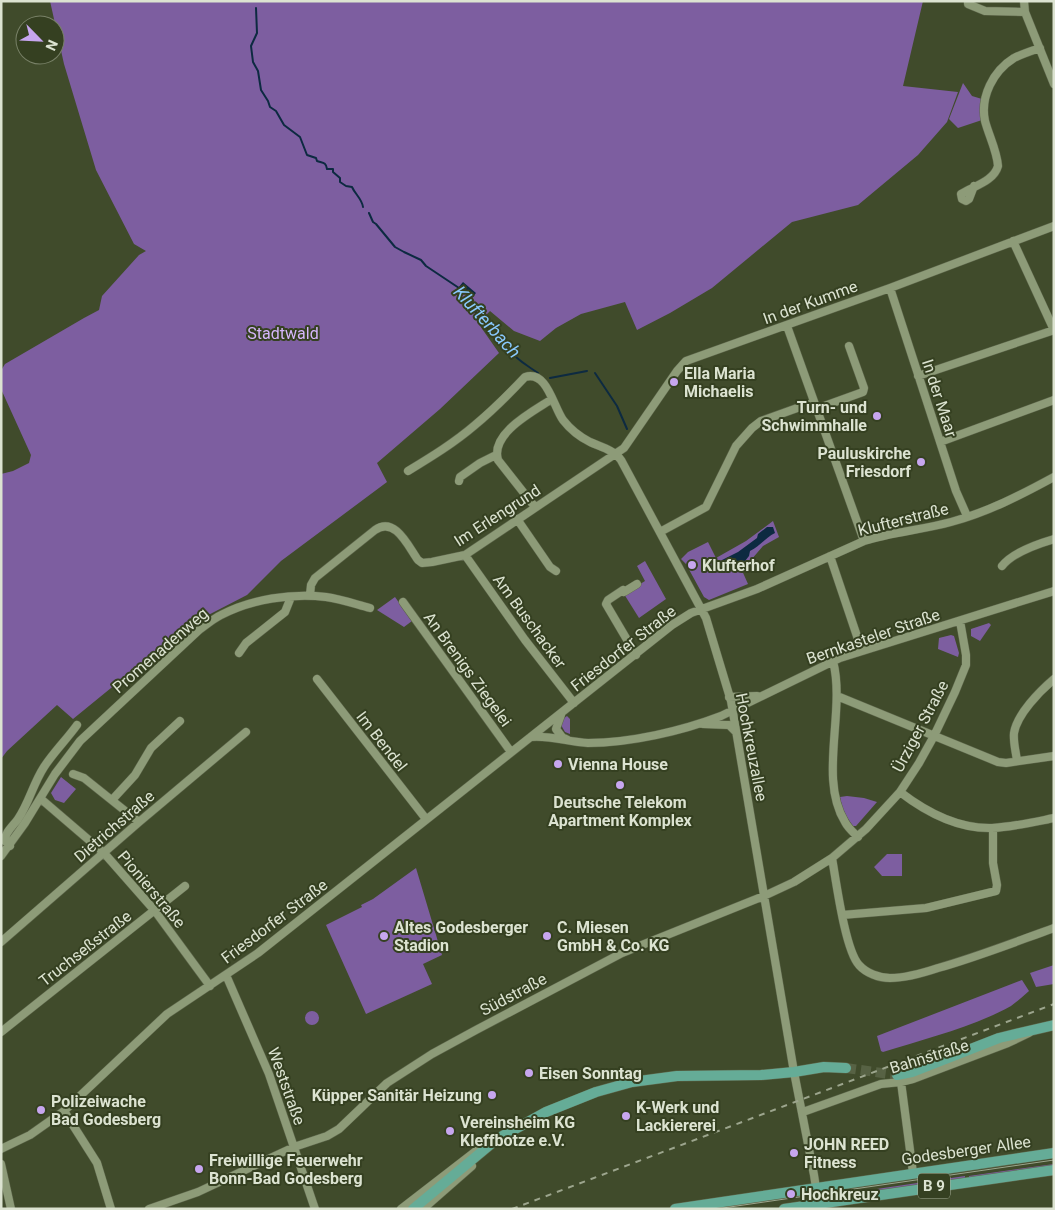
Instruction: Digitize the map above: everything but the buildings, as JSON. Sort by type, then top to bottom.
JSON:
[{"type":"main road","points":[[899,1078],[999,1038],[1054,1025]]},
{"type":"main road","points":[[413,1209],[497,1139],[528,1120],[559,1105],[596,1092],[652,1079],[699,1074],[761,1075],[824,1067],[846,1068]]},
{"type":"main road","name":"Godesberger Allee","points":[[675,1209],[1054,1153]]},
{"type":"main road","name":"Godesberger Allee","points":[[784,1209],[815,1207],[833,1202],[1054,1170]]},
{"type":"main road","points":[[832,1185],[826,1192],[827,1198],[833,1202]]},
{"type":"street","points":[[1024,1],[1025,12],[1054,84]]},
{"type":"street","points":[[967,5],[985,11],[1025,12]]},
{"type":"street","points":[[974,186],[993,177],[998,166],[984,115],[989,87],[998,72],[1009,62],[1040,48]]},
{"type":"street","name":"In der Kumme","points":[[615,454],[625,446],[682,364],[693,358],[787,326],[1054,226]]},
{"type":"street","points":[[918,376],[1054,330],[1013,241]]},
{"type":"street","name":"In der Maar","points":[[890,288],[956,492],[967,516]]},
{"type":"street","points":[[787,326],[864,541]]},
{"type":"street","points":[[660,532],[706,507],[736,446],[761,421],[863,392],[864,388],[849,346]]},
{"type":"street","name":"Hochkreuzallee","points":[[408,471],[448,446],[473,427],[525,377],[530,375],[542,380],[563,419],[578,434],[615,454],[621,460],[708,622],[733,710],[794,1072],[816,1188],[815,1207]]},
{"type":"street","points":[[535,507],[496,455],[498,446],[506,432],[552,398]]},
{"type":"street","points":[[940,442],[1054,400]]},
{"type":"street","name":"Im Erlengrund","points":[[310,595],[311,584],[315,578],[382,526],[389,526],[396,530],[422,563],[465,555],[615,454]]},
{"type":"street","points":[[459,481],[460,477],[480,463],[496,455]]},
{"type":"street","name":"Klufterstraße","points":[[702,610],[758,589],[864,541],[880,536],[945,524],[1007,502],[1054,477]]},
{"type":"street","points":[[518,519],[550,568],[556,571]]},
{"type":"street","points":[[1002,566],[1007,560],[1054,539]]},
{"type":"street","name":"Am Buschacker","points":[[465,555],[525,640],[574,703]]},
{"type":"street","points":[[830,556],[862,651]]},
{"type":"street","points":[[636,655],[606,604],[610,598],[637,584]]},
{"type":"street","name":"Bernkasteler Straße","points":[[530,737],[604,743],[701,724],[833,661],[1054,591]]},
{"type":"street","name":"Promenadenweg","points":[[1,856],[10,846],[66,758],[80,741],[199,630],[220,615],[254,603],[291,596],[310,595],[337,598],[370,608]]},
{"type":"street","points":[[239,653],[246,643],[285,612],[291,596]]},
{"type":"street","name":"An Brenigs Ziegelei","points":[[403,602],[511,752]]},
{"type":"street","name":"Friesdorfer Straße","points":[[1,1149],[36,1131],[64,1111],[167,1014],[226,975],[284,933],[672,625],[691,613],[702,610]]},
{"type":"street","name":"Ürziger Straße","points":[[764,896],[794,882],[832,858],[858,837],[900,792],[934,736],[953,698],[966,665],[960,620]]},
{"type":"street","points":[[833,661],[837,676],[834,789],[845,822],[858,837]]},
{"type":"street","name":"Im Bendel","points":[[317,679],[426,819]]},
{"type":"street","points":[[1017,761],[1014,737],[1019,721],[1034,699],[1054,679]]},
{"type":"street","points":[[729,697],[762,696]]},
{"type":"street","points":[[837,696],[998,762],[1054,756]]},
{"type":"street","name":"Friesdorfer Straße","points":[[563,711],[556,729],[570,741]]},
{"type":"street","points":[[112,800],[135,775],[147,752],[180,721]]},
{"type":"street","points":[[701,724],[730,725],[737,734]]},
{"type":"street","points":[[10,846],[5,841],[6,835],[29,801],[45,766],[77,725]]},
{"type":"street","name":"Dietrichstraße","points":[[1,942],[246,732]]},
{"type":"street","points":[[57,751],[66,758]]},
{"type":"street","points":[[74,774],[84,778],[139,822]]},
{"type":"street","points":[[900,792],[922,808],[955,822],[973,827],[993,828],[1054,818]]},
{"type":"street","name":"Pionierstraße","points":[[41,799],[104,853],[155,911],[210,986]]},
{"type":"street","points":[[842,915],[926,908],[996,890],[992,841],[993,828]]},
{"type":"street","points":[[832,858],[846,934],[854,958],[859,966],[870,973],[884,978],[913,975],[960,962],[1054,928]]},
{"type":"street","name":"Truchseßstraße","points":[[1,1032],[185,886]]},
{"type":"street","name":"Südstraße","points":[[150,1209],[213,1186],[294,1148],[327,1136],[339,1129],[388,1083],[432,1054],[622,953],[764,896]]},
{"type":"street","name":"Weststraße","points":[[226,975],[269,1074],[315,1209]]},
{"type":"street","points":[[899,1078],[913,1173]]},
{"type":"street","name":"Bahnstraße","points":[[803,1112],[899,1078]]},
{"type":"street","points":[[64,1111],[97,1163],[111,1209]]},
{"type":"street","points":[[423,1209],[482,1157],[528,1120]]},
{"type":"street","points":[[401,1209],[458,1163],[497,1139]]},
{"type":"street","points":[[1,1164],[11,1209]]},
{"type":"green space","name":"Stadtwald","points":[[50,1],[923,1],[903,86],[958,92],[947,122],[918,155],[858,205],[792,222],[712,288],[637,330],[625,302],[581,314],[556,328],[540,341],[514,331],[490,311],[478,323],[499,353],[440,409],[377,463],[387,482],[281,561],[247,595],[187,626],[73,719],[57,705],[7,751],[1,759],[1,474],[13,471],[29,463],[31,455],[1,389],[2,369],[5,364],[99,310],[102,296],[139,255],[146,251],[134,244],[96,170],[64,65],[65,15],[53,15]]},
{"type":"green space","points":[[963,83],[972,96],[982,99],[982,120],[958,128],[949,119]]},
{"type":"green space","points":[[773,521],[779,537],[763,546],[751,560],[740,566],[748,584],[709,600],[704,597],[686,564],[681,559],[688,552],[708,542],[716,558],[746,541]]},
{"type":"green space","points":[[645,561],[666,599],[639,618],[624,594],[645,581],[637,566]]},
{"type":"green space","points":[[395,597],[412,621],[404,627],[377,610]]},
{"type":"green space","points":[[989,623],[991,625],[980,641],[971,636],[971,629]]},
{"type":"green space","points":[[954,636],[959,653],[958,657],[938,649],[939,638]]},
{"type":"green space","points":[[567,716],[570,719],[570,734],[565,732],[561,725],[563,719]]},
{"type":"green space","points":[[61,777],[76,789],[64,803],[55,800],[51,793]]},
{"type":"green space","points":[[847,796],[877,802],[856,826],[853,826],[846,816],[842,805],[840,797]]},
{"type":"green space","points":[[887,854],[902,854],[902,876],[882,876],[874,867]]},
{"type":"green space","name":"Altes Godesberger Stadion","points":[[416,868],[442,955],[423,964],[432,984],[366,1014],[326,925],[362,907],[361,905],[373,899]]},
{"type":"green space","points":[[1054,965],[1054,984],[1036,987],[1030,973]]},
{"type":"green space","points":[[1022,980],[1029,991],[1011,1006],[948,1032],[883,1052],[881,1051],[877,1036]]},
{"type":"green space","points":[[312,1011],[317,1013],[319,1018],[317,1023],[312,1025],[307,1023],[305,1018],[307,1013]]},
{"type":"green space","points":[[1054,1164],[1054,1167],[969,1178],[969,1176]]},
{"type":"green space","points":[[965,1176],[965,1179],[833,1197],[836,1195]]},
{"type":"water","points":[[463,282],[476,293],[472,298],[458,288]]},
{"type":"water","points":[[767,527],[773,527],[775,533],[750,551],[745,561],[734,562],[724,567],[720,566],[722,560],[738,552],[757,538],[758,534]]},
{"type":"waterway","name":"Klufterbach","points":[[256,8],[257,33],[251,46],[253,62],[258,71],[261,90],[270,107],[276,111],[284,125],[300,137],[307,155],[324,163],[327,169],[333,169],[333,172],[340,178],[340,182],[352,187],[363,207]]},
{"type":"waterway","name":"Klufterbach","points":[[369,213],[373,222],[395,247],[421,260],[426,266],[459,288]]},
{"type":"waterway","name":"Klufterbach","points":[[467,294],[478,316],[499,342],[538,373]]},
{"type":"waterway","name":"Klufterbach","points":[[550,378],[587,371]]},
{"type":"waterway","name":"Klufterbach","points":[[595,373],[617,406],[627,429]]},
{"type":"tunnel","points":[[846,1068],[897,1075]]},
{"type":"tram line","points":[[716,1209],[1054,1160]]},
{"type":"railway","points":[[512,1209],[1054,1004]]},
{"type":"place","name":"Ella Maria Michaelis","points":[[674,382]]},
{"type":"place","name":"Turn- und Schwimmhalle","points":[[877,416]]},
{"type":"place","name":"Pauluskirche Friesdorf","points":[[921,462]]},
{"type":"place","name":"Klufterhof","points":[[692,565]]},
{"type":"place","name":"Vienna House","points":[[558,764]]},
{"type":"place","name":"Deutsche Telekom Apartment Komplex","points":[[620,785]]},
{"type":"place","name":"Altes Godesberger Stadion","points":[[384,936]]},
{"type":"place","name":"C. Miesen GmbH & Co. KG","points":[[547,936]]},
{"type":"place","name":"Eisen Sonntag","points":[[529,1073]]},
{"type":"place","name":"Küpper Sanitär Heizung","points":[[492,1095]]},
{"type":"place","name":"Polizeiwache Bad Godesberg","points":[[41,1110]]},
{"type":"place","name":"K-Werk und Lackiererei","points":[[626,1116]]},
{"type":"place","name":"Vereinsheim KG Kleffbotze e.V.","points":[[450,1131]]},
{"type":"place","name":"JOHN REED Fitness","points":[[794,1153]]},
{"type":"place","name":"Freiwillige Feuerwehr Bonn-Bad Godesberg","points":[[199,1169]]},
{"type":"place","name":"Hochkreuz","points":[[791,1194]]}]
